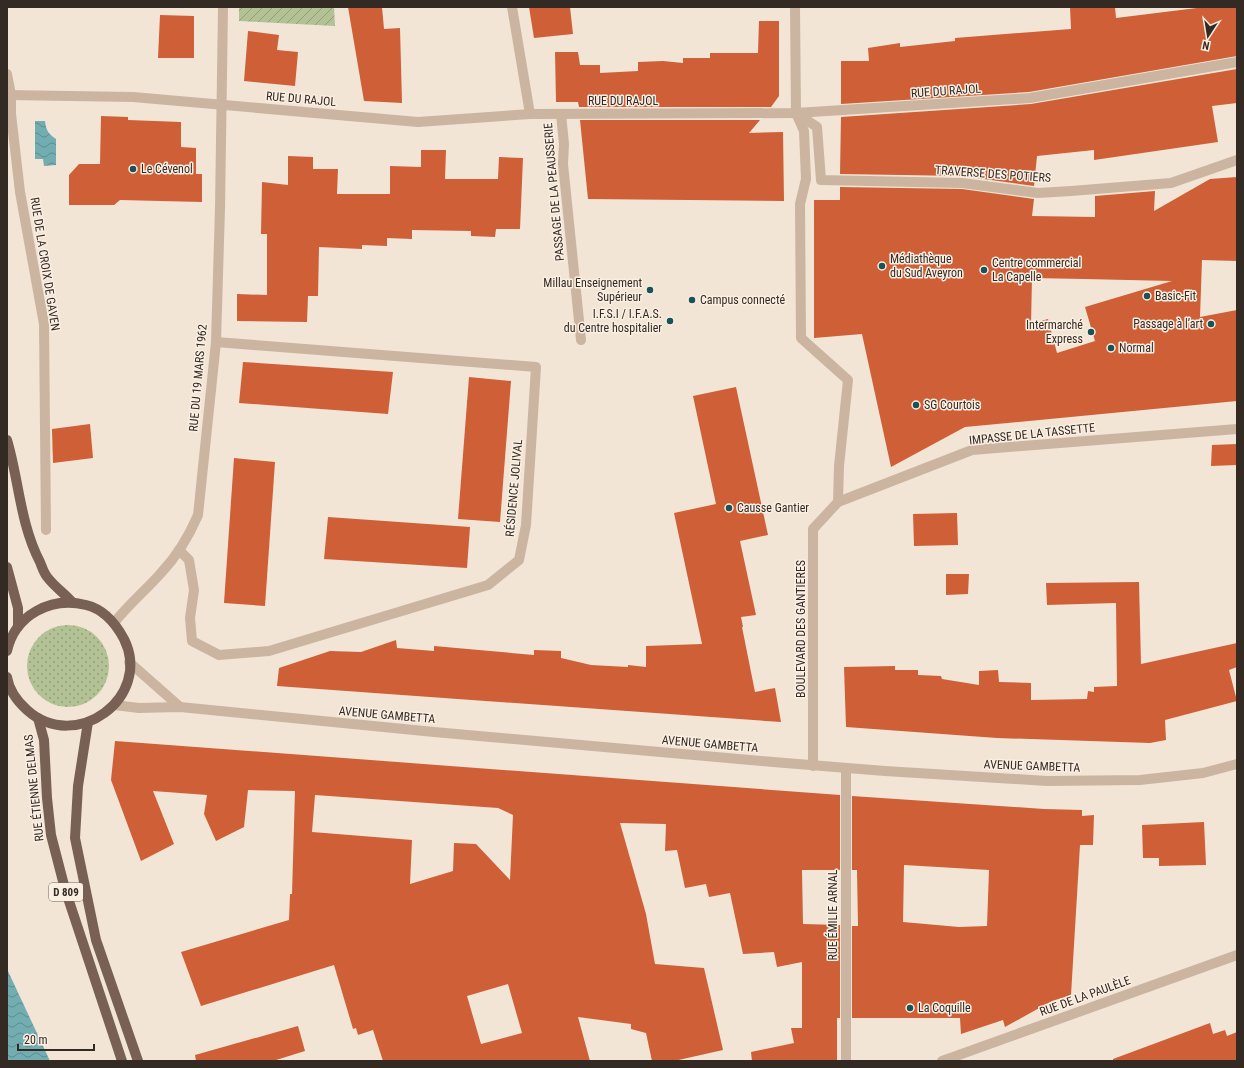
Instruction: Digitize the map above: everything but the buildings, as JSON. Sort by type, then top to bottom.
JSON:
[{"type":"main road","points":[[7,440],[14,461],[27,530],[36,554],[48,578],[72,602]]},
{"type":"main road","points":[[7,567],[18,608],[18,627]]},
{"type":"main road","points":[[7,651],[12,636],[18,627],[31,614],[48,605],[60,602],[72,602],[88,605],[102,613],[114,623],[125,641],[129,662],[129,674],[126,685],[114,705],[106,712],[88,722],[76,725],[62,726],[50,723],[38,718],[26,710],[16,699],[7,677]]},
{"type":"main road","name":"RUE ÉTIENNE DELMAS","points":[[38,718],[44,740],[47,798],[51,834],[65,889],[122,1061]]},
{"type":"main road","name":"D 809","points":[[88,722],[78,786],[75,838],[96,940],[138,1061]]},
{"type":"street","name":"RUE DU 19 MARS 1962","points":[[114,623],[124,610],[161,573],[179,550],[189,535],[198,515],[216,342],[223,7]]},
{"type":"street","points":[[512,7],[530,114]]},
{"type":"street","points":[[795,7],[796,113],[804,131],[806,179],[800,204],[801,338],[848,380],[839,466],[838,502]]},
{"type":"street","name":"RUE DU RAJOL","points":[[9,95],[133,97],[418,122],[530,114],[796,113],[1030,98],[1237,62]]},
{"type":"street","name":"RUE DE LA CROIX DE GAVEN","points":[[7,74],[20,192],[44,324],[46,530]]},
{"type":"street","name":"TRAVERSE DES POTIERS","points":[[796,113],[817,127],[821,180],[962,183],[1038,192],[1071,191],[1171,183],[1237,160]]},
{"type":"street","name":"PASSAGE DE LA PEAUSSERIE","points":[[561,114],[564,144],[563,164],[581,340]]},
{"type":"street","name":"RÉSIDENCE JOLIVAL","points":[[179,550],[189,560],[194,590],[190,618],[192,641],[219,655],[269,651],[488,584],[519,560],[526,525],[536,367],[216,342]]},
{"type":"street","name":"IMPASSE DE LA TASSETTE","points":[[838,502],[972,450],[1237,429]]},
{"type":"street","name":"BOULEVARD DES GANTIERES","points":[[814,766],[814,530],[838,502]]},
{"type":"street","points":[[129,662],[180,707]]},
{"type":"street","name":"AVENUE GAMBETTA","points":[[114,705],[139,708],[180,707],[426,732],[814,766],[1047,781],[1140,780],[1203,773],[1237,764]]},
{"type":"street","name":"RUE ÉMILIE ARNAL","points":[[846,768],[846,1061]]},
{"type":"street","name":"RUE DE LA PAULÈLE","points":[[942,1061],[1237,955]]},
{"type":"green space","points":[[239,7],[334,7],[335,26],[239,21]]},
{"type":"green space","points":[[68,625],[84,628],[97,637],[106,650],[109,666],[106,682],[97,695],[84,704],[68,707],[52,704],[39,695],[30,682],[27,666],[30,650],[39,637],[52,628]]},
{"type":"water","points":[[35,121],[45,121],[48,132],[56,139],[56,165],[44,166],[43,159],[35,159]]},
{"type":"water","points":[[7,969],[50,1061],[7,1061]]},
{"type":"place","name":"Le Cévenol","points":[[133,169]]},
{"type":"place","name":"Médiathèque du Sud Aveyron","points":[[882,266]]},
{"type":"place","name":"Centre commercial La Capelle","points":[[984,270]]},
{"type":"place","name":"Millau Enseignement Supérieur","points":[[650,290]]},
{"type":"place","name":"Basic-Fit","points":[[1147,296]]},
{"type":"place","name":"Campus connecté","points":[[692,300]]},
{"type":"place","name":"I.F.S.I / I.F.A.S. du Centre hospitalier","points":[[670,321]]},
{"type":"place","name":"Passage à l’art","points":[[1211,324]]},
{"type":"place","name":"Intermarché Express","points":[[1091,332]]},
{"type":"place","name":"Normal","points":[[1111,348]]},
{"type":"place","name":"SG Courtois","points":[[916,405]]},
{"type":"place","name":"Causse Gantier","points":[[729,508]]},
{"type":"place","name":"La Coquille","points":[[910,1008]]}]
